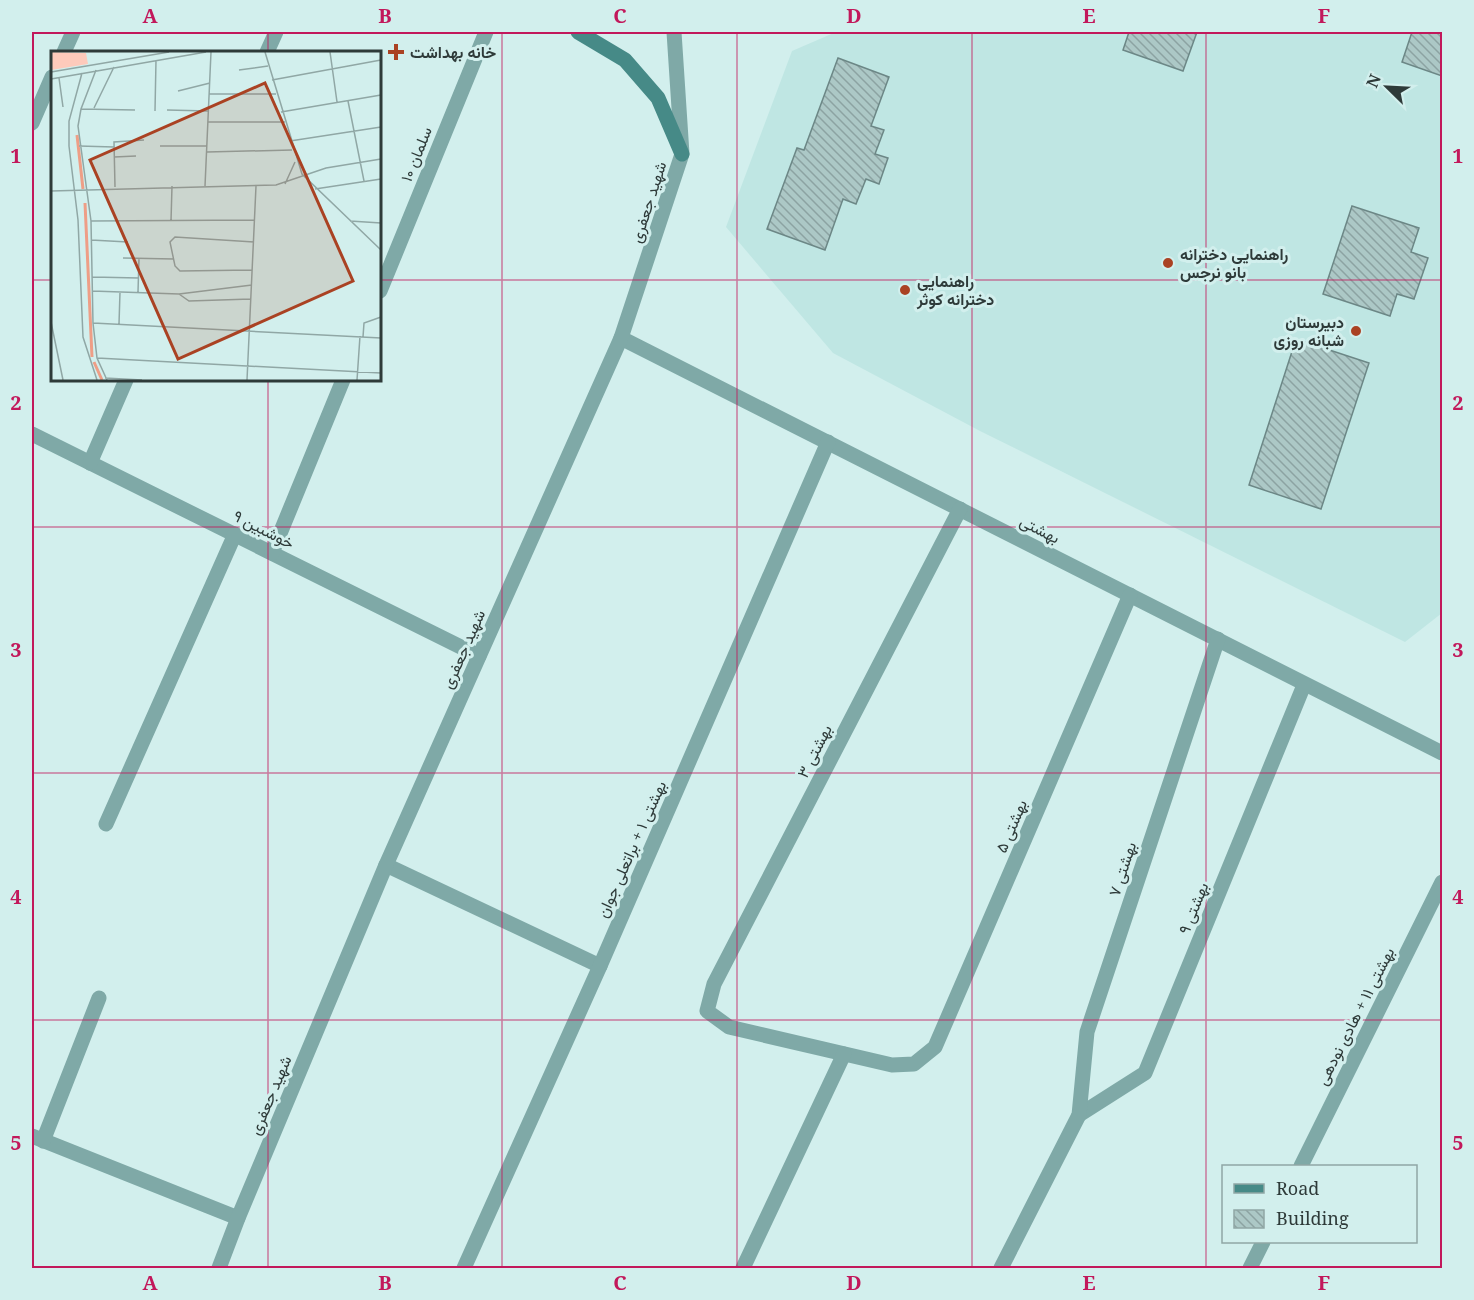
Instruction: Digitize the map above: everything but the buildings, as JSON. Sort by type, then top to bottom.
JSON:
[{"type":"main road","points":[[578,32],[625,60],[658,98],[682,154]]},
{"type":"street","points":[[64,51],[73,32]]},
{"type":"street","points":[[267,51],[276,32]]},
{"type":"street","name":"سلمان ۱۰","points":[[381,289],[486,32]]},
{"type":"street","name":"شهید جعفری","points":[[219,1269],[238,1218],[386,865],[621,338],[682,154],[674,32]]},
{"type":"street","points":[[32,123],[51,79]]},
{"type":"street","name":"بهشتی","points":[[621,338],[1218,639],[1304,685],[1443,753]]},
{"type":"street","points":[[90,463],[126,381]]},
{"type":"street","points":[[272,553],[343,381]]},
{"type":"street","name":"خوشبین ۹","points":[[32,434],[479,656]]},
{"type":"street","name":"بهشتی ۱ + براتعلی جوان","points":[[464,1269],[600,966],[828,442]]},
{"type":"street","name":"بهشتی ۳","points":[[844,1054],[729,1028],[707,1011],[714,984],[960,509]]},
{"type":"street","points":[[106,824],[235,534]]},
{"type":"street","name":"بهشتی ۵","points":[[844,1054],[892,1065],[914,1064],[935,1047],[1130,595]]},
{"type":"street","name":"بهشتی ۷","points":[[1079,1115],[1087,1032],[1218,639]]},
{"type":"street","name":"بهشتی ۹","points":[[1079,1115],[1145,1073],[1304,685]]},
{"type":"street","points":[[386,865],[600,966]]},
{"type":"street","name":"بهشتی ۱۱ + هادی نودهی","points":[[1301,1165],[1443,882]]},
{"type":"street","points":[[99,998],[37,1139],[238,1218]]},
{"type":"street","points":[[746,1268],[844,1054]]},
{"type":"street","points":[[1001,1269],[1079,1115]]},
{"type":"street","points":[[1250,1269],[1263,1243]]},
{"type":"shaded area","points":[[836,32],[1442,32],[1442,613],[1405,642],[980,431],[833,353],[726,227],[792,51]]},
{"type":"place","name":"خانه بهداشت","points":[[396,52]]},
{"type":"place","name":"راهنمایی دخترانه بانو نرجس","points":[[1168,263]]},
{"type":"place","name":"راهنمایی دخترانه کوثر","points":[[905,290]]},
{"type":"place","name":"دبیرستان شبانه روزی","points":[[1356,331]]}]
